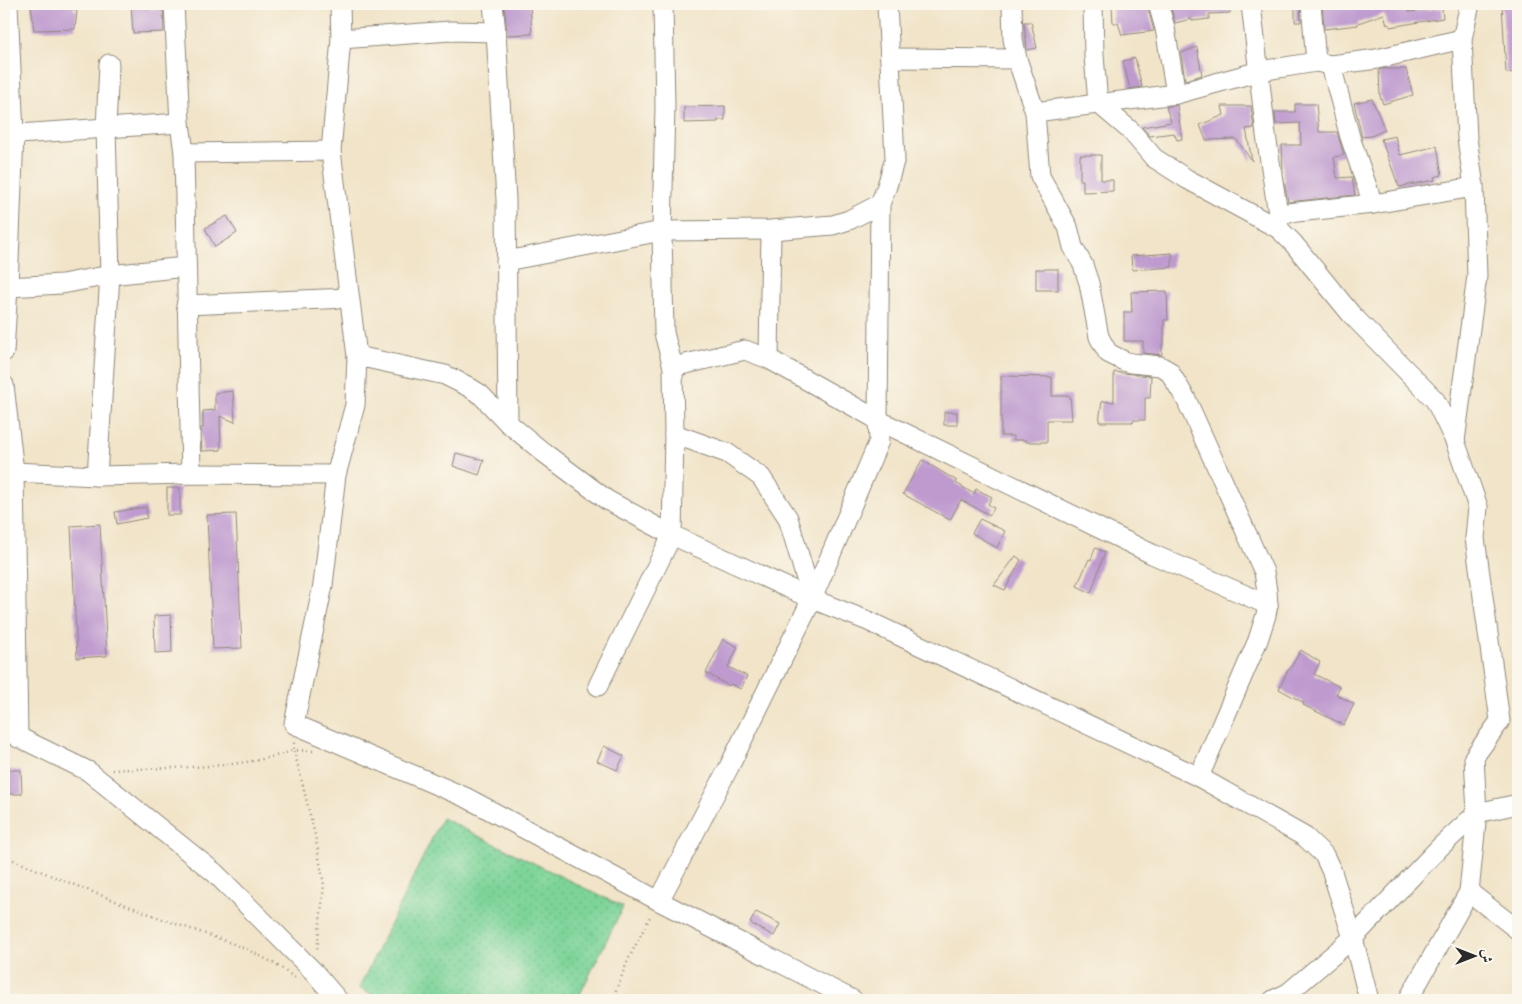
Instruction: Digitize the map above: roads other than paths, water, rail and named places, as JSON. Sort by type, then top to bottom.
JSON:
[{"type":"street","points":[[4,352],[8,287],[8,4]]},
{"type":"street","points":[[174,4],[180,123],[184,153],[185,268],[191,474]]},
{"type":"street","points":[[340,4],[340,39],[331,151],[348,298],[357,356],[356,405],[336,474],[324,585],[294,724],[467,798],[659,901],[853,1000]]},
{"type":"street","points":[[493,4],[506,200],[508,423]]},
{"type":"street","points":[[598,686],[672,534],[673,367],[664,334],[662,231],[665,106],[663,4]]},
{"type":"street","points":[[659,901],[729,767],[812,599],[879,441],[880,204],[895,158],[887,4]]},
{"type":"street","points":[[1012,4],[1013,39],[1017,59],[1035,112],[1040,176],[1068,227],[1073,247],[1083,265],[1090,284],[1099,336],[1108,353],[1131,363],[1160,366],[1169,371],[1186,399],[1264,572],[1268,605],[1258,640],[1199,777]]},
{"type":"street","points":[[1093,4],[1098,103],[1131,131],[1154,158],[1187,179],[1279,221],[1474,187]]},
{"type":"street","points":[[1158,4],[1165,28],[1176,94]]},
{"type":"street","points":[[1251,4],[1267,144],[1279,221],[1293,243],[1351,314],[1435,400],[1455,441],[1478,507],[1475,538],[1500,721],[1474,757],[1477,813],[1469,892],[1408,1000]]},
{"type":"street","points":[[1311,4],[1323,63],[1373,204]]},
{"type":"street","points":[[1455,441],[1477,276],[1474,187],[1468,138],[1462,39],[1464,8]]},
{"type":"street","points":[[340,39],[450,32],[496,32]]},
{"type":"street","points":[[1035,112],[1176,94],[1260,71],[1376,59],[1462,39]]},
{"type":"street","points":[[890,58],[1017,59]]},
{"type":"street","points":[[97,476],[110,275],[106,128],[109,64]]},
{"type":"street","points":[[9,134],[180,123]]},
{"type":"street","points":[[184,153],[331,151]]},
{"type":"street","points":[[506,260],[662,231],[771,230],[833,225],[849,220],[880,204]]},
{"type":"street","points":[[769,359],[771,230]]},
{"type":"street","points":[[8,287],[62,284],[110,275],[185,268]]},
{"type":"street","points":[[186,305],[348,298]]},
{"type":"street","points":[[673,367],[745,350],[769,359],[878,420],[1152,554],[1268,605]]},
{"type":"street","points":[[357,356],[445,375],[480,394],[508,423],[607,500],[672,534],[812,599],[868,621],[1199,777],[1305,837],[1324,855],[1332,872],[1353,938],[1369,1000]]},
{"type":"street","points":[[4,385],[14,472],[11,734],[88,770],[215,873],[307,977],[338,1000]]},
{"type":"street","points":[[674,434],[727,453],[761,477],[788,518],[812,599]]},
{"type":"street","points":[[14,472],[97,476],[336,474]]},
{"type":"street","points":[[1273,1000],[1288,993],[1353,938],[1440,847],[1477,813],[1518,804]]},
{"type":"street","points":[[1469,892],[1518,930]]}]
